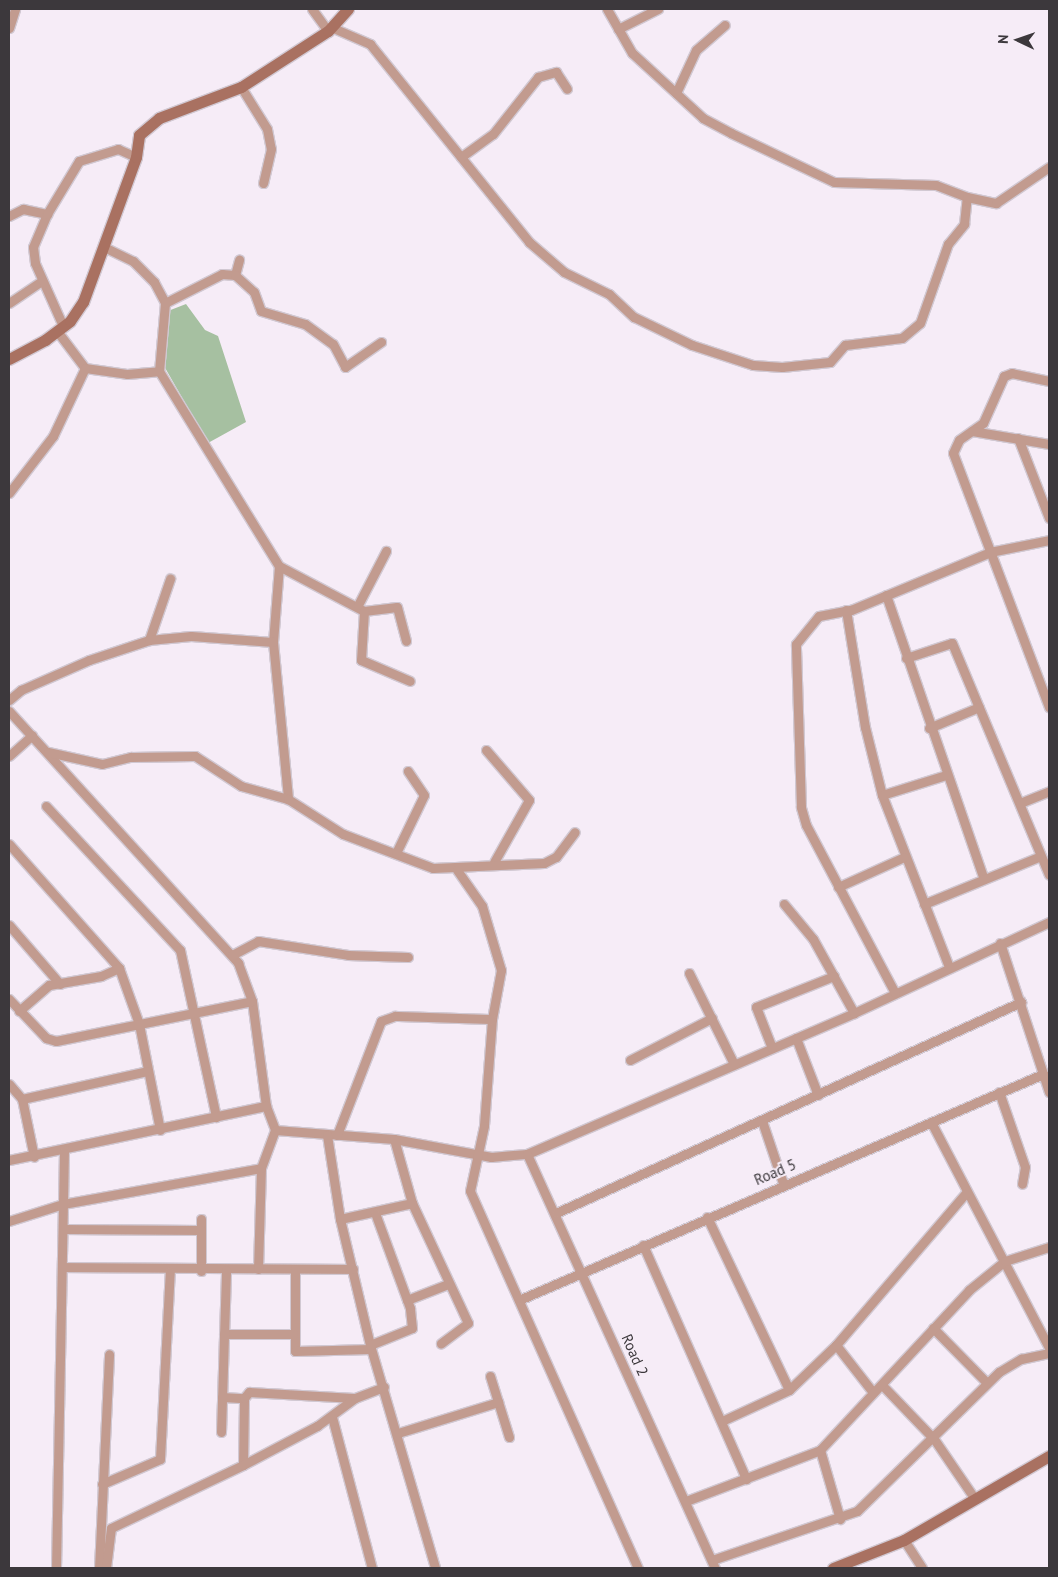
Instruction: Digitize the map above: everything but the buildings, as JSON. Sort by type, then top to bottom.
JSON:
[{"type":"street","points":[[9,28],[15,9]]},
{"type":"street","points":[[312,9],[329,29],[370,44],[528,242],[564,272],[610,294],[634,317],[692,345],[753,365],[830,362],[846,345],[902,338],[920,323],[948,244],[964,224],[967,197]]},
{"type":"street","points":[[9,359],[60,328],[83,302],[136,156],[139,135],[159,118],[241,87],[329,29],[348,9]]},
{"type":"street","points":[[607,9],[632,54],[703,118],[834,182],[936,186],[967,197],[996,203],[1049,167]]},
{"type":"street","points":[[618,29],[658,9]]},
{"type":"street","points":[[676,93],[696,50],[725,25]]},
{"type":"street","points":[[461,158],[493,134],[538,77],[556,72],[567,89]]},
{"type":"street","points":[[241,87],[267,129],[271,156],[263,183]]},
{"type":"street","points":[[136,156],[118,149],[79,162],[47,214],[33,247],[42,281],[60,328],[85,368],[133,375],[159,371]]},
{"type":"street","points":[[9,216],[23,209],[47,214]]},
{"type":"street","points":[[104,246],[133,262],[154,282],[165,303],[159,371],[279,566],[361,608],[397,607],[406,640]]},
{"type":"street","points":[[235,276],[239,260]]},
{"type":"street","points":[[165,303],[222,274],[235,276],[254,292],[261,311],[305,324],[332,344],[345,367],[381,342]]},
{"type":"street","points":[[9,303],[42,281]]},
{"type":"street","points":[[9,493],[53,436],[85,368]]},
{"type":"street","points":[[1049,381],[1007,373],[983,422],[959,440],[953,453],[1049,707]]},
{"type":"street","points":[[972,432],[1049,444]]},
{"type":"street","points":[[1018,438],[1049,518]]},
{"type":"street","points":[[896,993],[838,887],[801,807],[796,648],[798,640],[819,616],[846,610],[990,552],[1049,540]]},
{"type":"street","points":[[386,551],[361,608],[361,660],[410,681]]},
{"type":"street","points":[[279,566],[273,642],[288,799]]},
{"type":"street","points":[[149,640],[170,579]]},
{"type":"street","points":[[886,595],[928,728],[984,878]]},
{"type":"street","points":[[846,610],[865,727],[882,795],[904,857],[949,967]]},
{"type":"street","points":[[9,700],[21,690],[89,660],[149,640],[191,636],[273,642]]},
{"type":"street","points":[[906,658],[952,643],[1049,875]]},
{"type":"street","points":[[928,728],[979,707]]},
{"type":"street","points":[[9,711],[232,954],[252,1000],[266,1106],[275,1130],[261,1168],[258,1269]]},
{"type":"street","points":[[9,756],[32,735]]},
{"type":"street","points":[[486,750],[529,800],[494,862]]},
{"type":"street","points":[[47,752],[102,764],[131,757],[195,756],[241,786],[288,799],[343,834],[433,868],[458,870],[494,862],[551,861],[575,832]]},
{"type":"street","points":[[396,853],[424,795],[408,771]]},
{"type":"street","points":[[882,795],[946,775]]},
{"type":"street","points":[[1020,803],[1049,791]]},
{"type":"street","points":[[46,806],[180,950],[195,1012],[216,1117]]},
{"type":"street","points":[[9,844],[119,968],[139,1024],[160,1130]]},
{"type":"street","points":[[924,904],[1041,856]]},
{"type":"street","points":[[838,887],[904,857]]},
{"type":"street","points":[[458,870],[482,906],[501,970],[492,1018],[484,1126],[470,1191],[638,1568]]},
{"type":"street","points":[[784,904],[813,939],[854,1013]]},
{"type":"street","points":[[275,1130],[394,1139],[477,1154],[527,1154],[854,1013],[1000,943],[1049,922]]},
{"type":"street","points":[[9,926],[60,984]]},
{"type":"street","points":[[232,954],[258,941],[348,955],[408,957]]},
{"type":"street","points":[[1000,943],[1021,1002],[1049,1092]]},
{"type":"street","points":[[19,1011],[49,985],[60,984],[119,968]]},
{"type":"street","points":[[689,973],[734,1064]]},
{"type":"street","points":[[772,1048],[756,1007],[834,976]]},
{"type":"street","points":[[10,1001],[51,1040],[252,1000]]},
{"type":"street","points":[[556,1212],[762,1121],[1021,1002]]},
{"type":"street","points":[[338,1135],[381,1021],[395,1016],[492,1018]]},
{"type":"street","points":[[630,1060],[712,1018]]},
{"type":"street","points":[[796,1038],[818,1095]]},
{"type":"street","points":[[22,1099],[147,1072]]},
{"type":"street","name":"Road 5","points":[[519,1300],[783,1183],[1043,1074]]},
{"type":"street","points":[[9,1084],[22,1099],[34,1157]]},
{"type":"street","points":[[999,1092],[1025,1167],[1022,1184]]},
{"type":"street","points":[[9,1160],[34,1157],[266,1106]]},
{"type":"street","points":[[762,1121],[783,1183]]},
{"type":"street","points":[[931,1122],[966,1193],[1005,1261],[1049,1348]]},
{"type":"street","points":[[327,1134],[340,1219],[371,1347],[398,1434],[435,1568]]},
{"type":"street","points":[[394,1139],[412,1203],[468,1326],[441,1343]]},
{"type":"street","points":[[56,1568],[64,1150]]},
{"type":"street","name":"Road 2","points":[[527,1154],[556,1212],[713,1564]]},
{"type":"street","points":[[9,1221],[63,1204],[261,1168]]},
{"type":"street","points":[[722,1421],[789,1390],[836,1345],[966,1193]]},
{"type":"street","points":[[340,1219],[375,1213],[412,1203]]},
{"type":"street","points":[[295,1269],[293,1349],[302,1354],[371,1347],[409,1333],[412,1328],[407,1300],[375,1213]]},
{"type":"street","points":[[707,1217],[789,1390]]},
{"type":"street","points":[[201,1219],[201,1271]]},
{"type":"street","points":[[63,1229],[201,1230]]},
{"type":"street","points":[[643,1245],[722,1421],[746,1480]]},
{"type":"street","points":[[686,1501],[746,1480],[820,1450],[872,1391],[882,1386],[933,1328],[1005,1261],[1049,1247]]},
{"type":"street","points":[[62,1267],[170,1271],[353,1269]]},
{"type":"street","points":[[221,1432],[226,1270]]},
{"type":"street","points":[[102,1484],[160,1459],[170,1271]]},
{"type":"street","points":[[407,1300],[448,1284]]},
{"type":"street","points":[[933,1328],[987,1383]]},
{"type":"street","points":[[224,1334],[293,1334]]},
{"type":"street","points":[[836,1345],[872,1391]]},
{"type":"street","points":[[713,1564],[840,1519],[857,1511],[934,1439],[987,1383],[1014,1362],[1049,1353]]},
{"type":"street","points":[[99,1568],[109,1354]]},
{"type":"street","points":[[490,1376],[509,1437]]},
{"type":"street","points":[[882,1386],[934,1439],[975,1499]]},
{"type":"street","points":[[106,1568],[111,1528],[243,1465],[332,1418],[355,1398],[384,1387]]},
{"type":"street","points":[[222,1398],[244,1398],[254,1390],[355,1398]]},
{"type":"street","points":[[243,1465],[244,1398]]},
{"type":"street","points":[[398,1434],[498,1402]]},
{"type":"street","points":[[332,1418],[372,1568]]},
{"type":"street","points":[[820,1450],[840,1519]]},
{"type":"street","points":[[833,1568],[904,1540],[1049,1456]]},
{"type":"street","points":[[904,1540],[922,1568]]},
{"type":"green space","points":[[186,304],[205,330],[218,336],[246,422],[208,443],[164,366],[168,311]]}]
